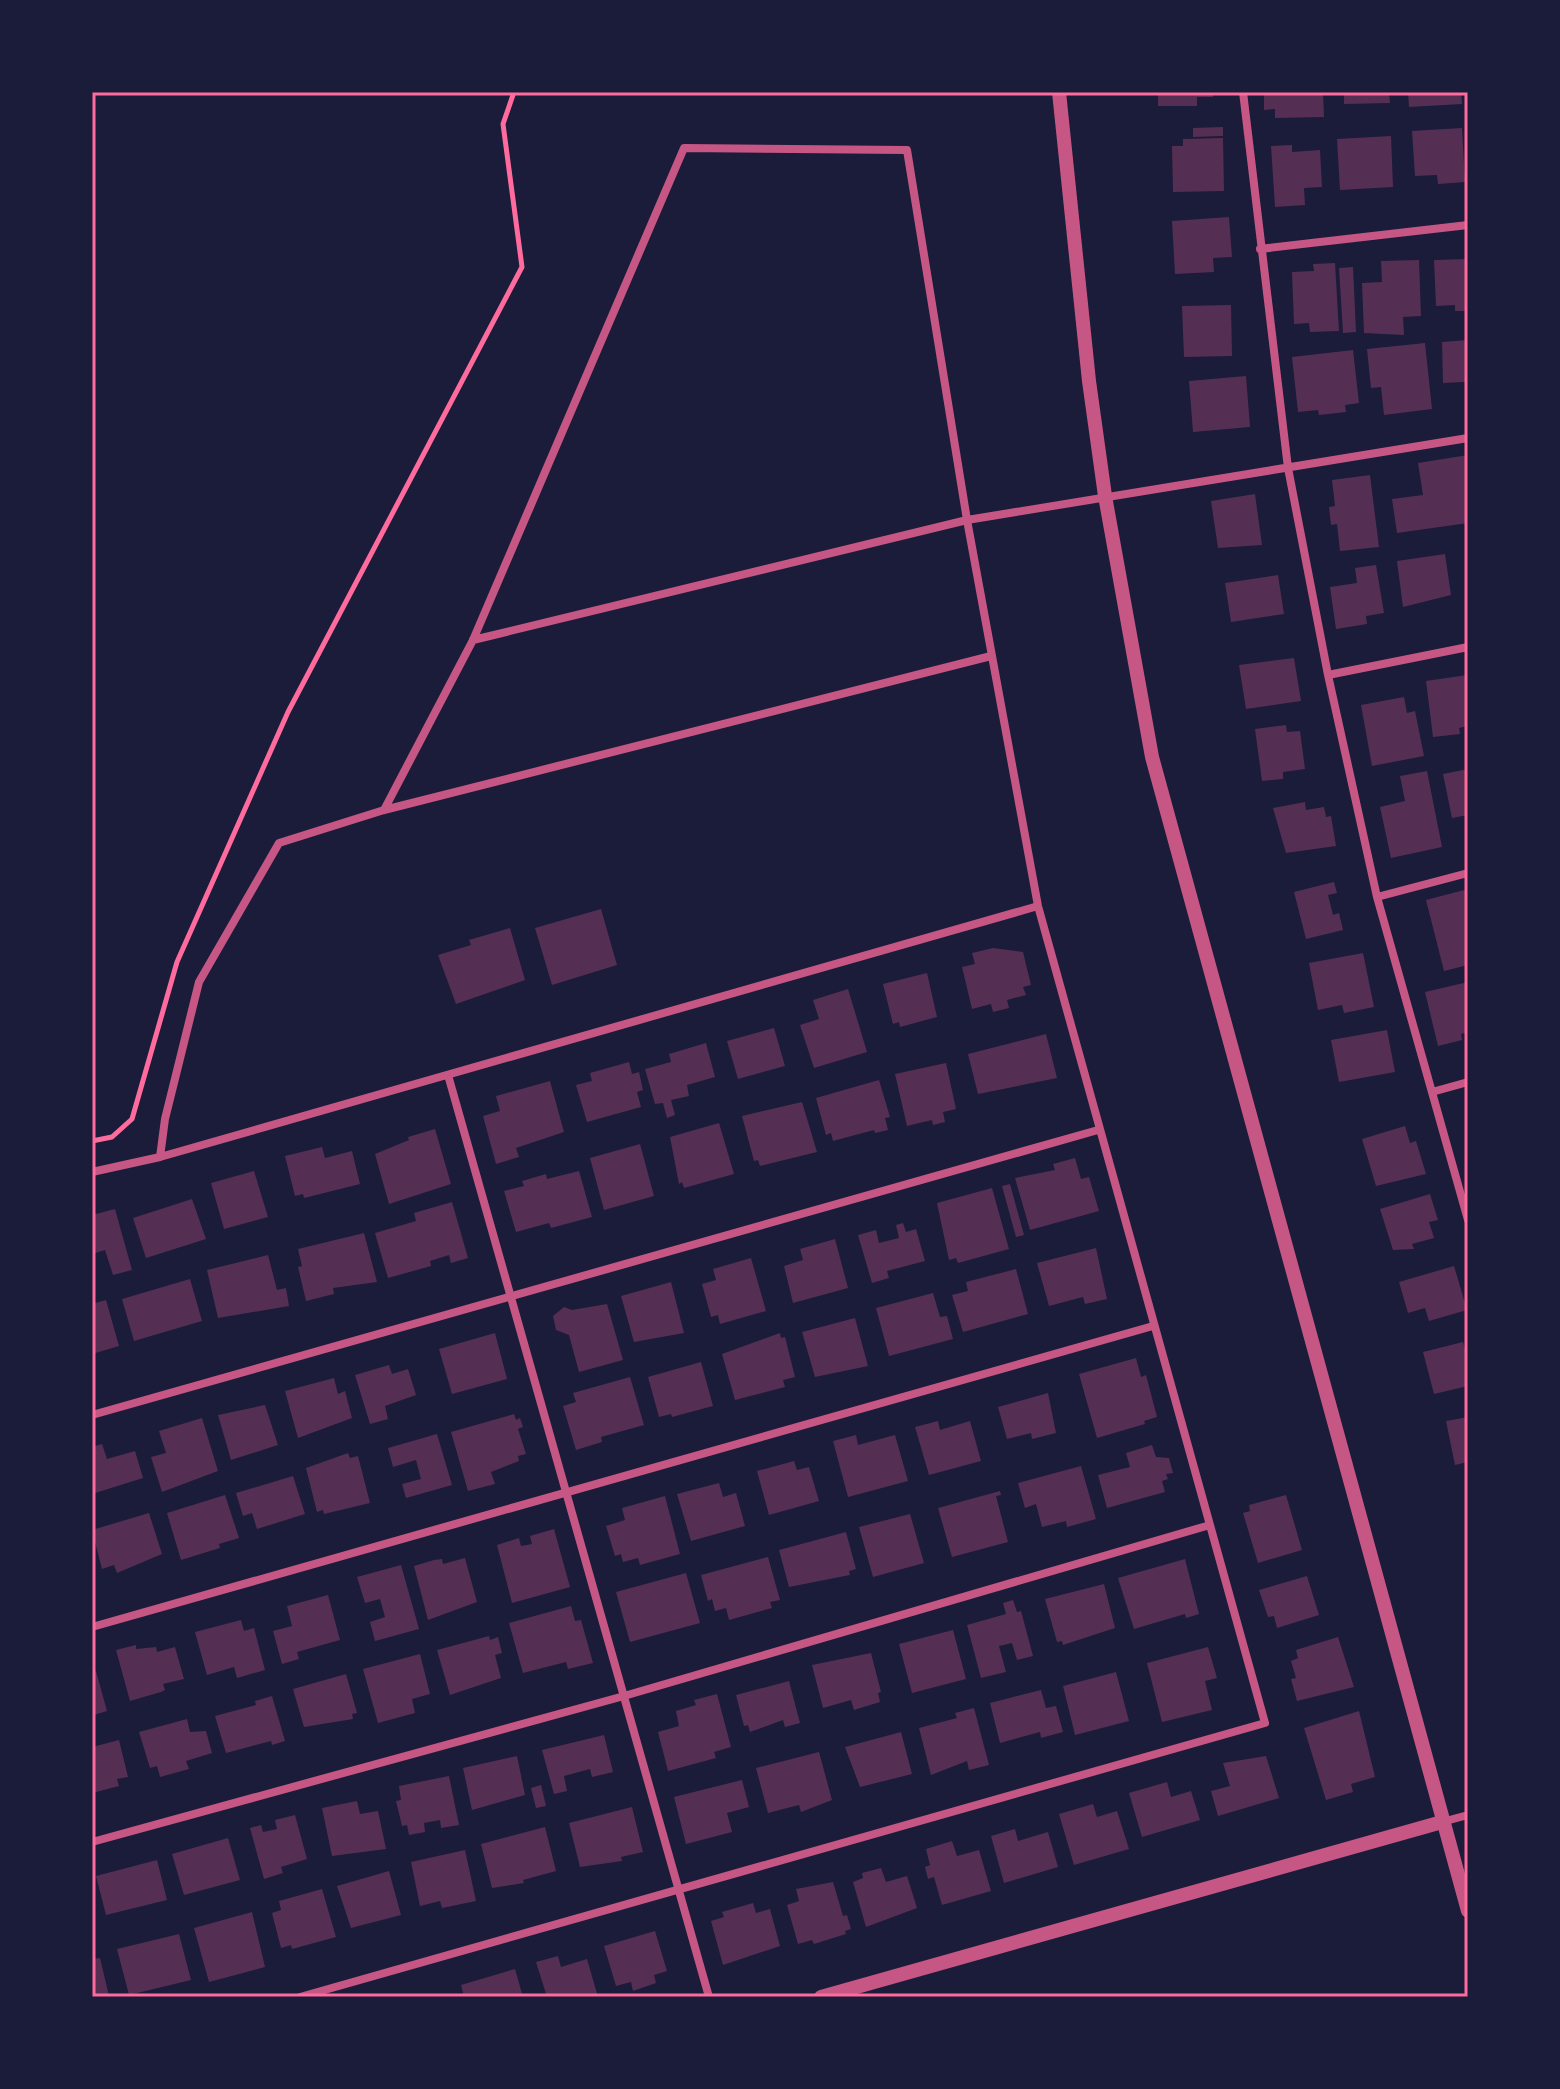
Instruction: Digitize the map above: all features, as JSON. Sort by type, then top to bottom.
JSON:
[{"type":"street","points":[[1059,92],[1068,200],[1105,496],[1152,757],[1468,1911]]},
{"type":"street","points":[[1243,92],[1288,468],[1328,675],[1377,897],[1468,1220]]},
{"type":"street","points":[[300,1997],[1265,1723],[1038,906],[967,520],[907,150],[684,148],[473,640],[384,810]]},
{"type":"street","points":[[1260,249],[1468,225]]},
{"type":"street","points":[[473,640],[967,520],[1468,438]]},
{"type":"street","points":[[1328,675],[1468,647]]},
{"type":"street","points":[[160,1157],[165,1119],[199,982],[279,843],[384,810],[991,656]]},
{"type":"street","points":[[1377,897],[1468,873]]},
{"type":"street","points":[[92,1172],[160,1157],[1038,906]]},
{"type":"street","points":[[448,1075],[709,1997]]},
{"type":"street","points":[[1432,1092],[1468,1082]]},
{"type":"street","points":[[92,1415],[1098,1130]]},
{"type":"street","points":[[92,1627],[1153,1326]]},
{"type":"street","points":[[92,1842],[624,1696],[1210,1525]]},
{"type":"street","points":[[821,1997],[1468,1815]]},
{"type":"path","points":[[92,1141],[112,1137],[132,1119],[177,962],[288,712],[522,267],[503,124],[514,92]]},
{"type":"building","points":[[1158,92],[1213,92],[1213,97],[1197,97],[1197,106],[1158,106]]},
{"type":"building","points":[[1264,92],[1323,92],[1324,117],[1275,118],[1275,109],[1264,110]]},
{"type":"building","points":[[1344,92],[1389,92],[1390,103],[1344,104]]},
{"type":"building","points":[[1408,92],[1461,92],[1462,104],[1409,107]]},
{"type":"building","points":[[1223,127],[1223,136],[1193,137],[1193,128]]},
{"type":"building","points":[[1462,128],[1465,182],[1438,184],[1437,175],[1415,176],[1412,131]]},
{"type":"building","points":[[1391,136],[1393,187],[1340,190],[1337,139]]},
{"type":"building","points":[[1223,138],[1224,191],[1173,192],[1172,146],[1183,146],[1183,139]]},
{"type":"building","points":[[1292,145],[1292,152],[1320,150],[1322,187],[1304,188],[1305,205],[1275,207],[1271,146]]},
{"type":"building","points":[[1229,217],[1232,257],[1213,258],[1214,272],[1175,274],[1172,221]]},
{"type":"building","points":[[1468,259],[1466,311],[1455,311],[1455,305],[1436,306],[1434,260]]},
{"type":"building","points":[[1419,260],[1421,316],[1403,317],[1404,335],[1364,333],[1362,283],[1382,282],[1381,261]]},
{"type":"building","points":[[1335,263],[1339,331],[1310,332],[1309,323],[1294,324],[1292,272],[1314,271],[1313,264]]},
{"type":"building","points":[[1353,267],[1356,332],[1343,333],[1339,268]]},
{"type":"building","points":[[1231,305],[1232,356],[1184,357],[1182,306]]},
{"type":"building","points":[[1468,340],[1468,385],[1464,382],[1443,383],[1442,342]]},
{"type":"building","points":[[1425,343],[1432,409],[1384,415],[1381,387],[1371,388],[1367,349]]},
{"type":"building","points":[[1353,350],[1359,403],[1345,405],[1346,412],[1319,415],[1318,410],[1298,412],[1292,357]]},
{"type":"building","points":[[1246,376],[1250,427],[1193,432],[1189,381]]},
{"type":"building","points":[[1468,455],[1468,523],[1397,533],[1392,499],[1423,495],[1418,463]]},
{"type":"building","points":[[1370,475],[1379,547],[1340,551],[1337,524],[1331,525],[1329,507],[1335,506],[1332,480]]},
{"type":"building","points":[[1255,494],[1262,545],[1218,548],[1211,501]]},
{"type":"building","points":[[1445,554],[1451,595],[1403,607],[1397,561]]},
{"type":"building","points":[[1376,565],[1384,613],[1366,616],[1367,624],[1336,629],[1330,587],[1357,583],[1355,568]]},
{"type":"building","points":[[1278,575],[1284,614],[1231,622],[1225,583]]},
{"type":"building","points":[[1294,658],[1301,701],[1246,709],[1239,665]]},
{"type":"building","points":[[1467,675],[1468,726],[1459,728],[1460,734],[1433,737],[1426,681]]},
{"type":"building","points":[[1404,697],[1407,713],[1415,711],[1424,756],[1372,766],[1361,705]]},
{"type":"building","points":[[1286,725],[1287,732],[1300,731],[1305,769],[1283,772],[1283,779],[1262,781],[1255,729]]},
{"type":"building","points":[[1468,769],[1468,815],[1452,818],[1443,774]]},
{"type":"building","points":[[1427,771],[1442,847],[1391,858],[1380,807],[1405,801],[1400,776]]},
{"type":"building","points":[[1305,802],[1306,810],[1324,807],[1326,817],[1331,816],[1336,846],[1286,853],[1273,808]]},
{"type":"building","points":[[1334,882],[1337,893],[1328,895],[1333,915],[1339,913],[1343,930],[1306,939],[1294,892]]},
{"type":"building","points":[[1468,889],[1468,965],[1444,971],[1426,900]]},
{"type":"building","points":[[601,909],[617,965],[552,985],[535,928]]},
{"type":"building","points":[[510,928],[525,980],[456,1004],[438,955],[471,945],[469,940]]},
{"type":"building","points":[[993,948],[1023,952],[1031,985],[1023,987],[1026,995],[1007,1000],[1009,1008],[993,1012],[991,1004],[972,1009],[962,967],[975,964],[972,953]]},
{"type":"building","points":[[1363,953],[1374,1007],[1344,1013],[1342,1005],[1318,1010],[1309,963]]},
{"type":"building","points":[[927,973],[937,1017],[900,1027],[899,1022],[893,1024],[883,984]]},
{"type":"building","points":[[1468,982],[1468,1032],[1461,1034],[1462,1040],[1438,1046],[1425,992]]},
{"type":"building","points":[[848,989],[867,1052],[814,1068],[800,1025],[819,1019],[813,1000]]},
{"type":"building","points":[[774,1028],[785,1066],[738,1079],[727,1041]]},
{"type":"building","points":[[1387,1030],[1395,1072],[1339,1082],[1331,1040]]},
{"type":"building","points":[[1046,1034],[1057,1078],[978,1094],[968,1054]]},
{"type":"building","points":[[706,1043],[715,1077],[687,1085],[689,1096],[671,1100],[675,1115],[667,1118],[663,1103],[655,1104],[645,1069],[671,1062],[669,1054]]},
{"type":"building","points":[[629,1062],[632,1074],[639,1072],[643,1090],[637,1092],[641,1107],[587,1122],[576,1085],[592,1081],[590,1073]]},
{"type":"building","points":[[946,1063],[956,1109],[943,1112],[945,1122],[933,1125],[932,1120],[907,1126],[895,1074]]},
{"type":"building","points":[[879,1080],[890,1117],[885,1118],[888,1130],[875,1133],[874,1130],[833,1141],[831,1133],[826,1135],[816,1098]]},
{"type":"building","points":[[550,1081],[564,1132],[516,1148],[519,1157],[496,1164],[483,1116],[500,1111],[496,1096]]},
{"type":"building","points":[[802,1102],[817,1152],[760,1166],[758,1160],[754,1161],[742,1116]]},
{"type":"building","points":[[719,1123],[734,1174],[684,1188],[682,1182],[679,1184],[670,1137]]},
{"type":"building","points":[[1405,1126],[1410,1143],[1416,1141],[1426,1174],[1376,1186],[1362,1139]]},
{"type":"building","points":[[435,1129],[451,1184],[389,1204],[375,1154],[409,1140],[408,1137]]},
{"type":"building","points":[[640,1144],[654,1196],[604,1210],[590,1158]]},
{"type":"building","points":[[322,1147],[325,1158],[352,1151],[360,1184],[304,1198],[303,1194],[295,1196],[285,1156]]},
{"type":"building","points":[[1075,1158],[1081,1179],[1089,1177],[1099,1211],[1030,1230],[1015,1178],[1055,1170],[1053,1164]]},
{"type":"building","points":[[254,1171],[268,1217],[224,1229],[211,1183]]},
{"type":"building","points":[[579,1171],[592,1217],[551,1228],[549,1223],[516,1232],[504,1191],[524,1186],[522,1181],[546,1174],[547,1179]]},
{"type":"building","points":[[1010,1184],[1024,1235],[1016,1237],[1002,1186]]},
{"type":"building","points":[[992,1188],[1009,1249],[958,1263],[956,1258],[949,1260],[937,1203]]},
{"type":"building","points":[[1430,1194],[1438,1220],[1429,1222],[1434,1238],[1412,1244],[1414,1249],[1393,1250],[1380,1209]]},
{"type":"building","points":[[192,1199],[206,1239],[146,1258],[133,1218]]},
{"type":"building","points":[[452,1202],[468,1258],[451,1263],[449,1255],[430,1261],[431,1266],[388,1278],[375,1233],[416,1221],[414,1213]]},
{"type":"building","points":[[115,1209],[132,1270],[113,1275],[105,1250],[92,1254],[92,1215]]},
{"type":"building","points":[[903,1223],[906,1232],[916,1229],[925,1261],[887,1271],[889,1278],[872,1283],[858,1235],[876,1230],[879,1243],[899,1238],[896,1225]]},
{"type":"building","points":[[364,1233],[377,1282],[333,1288],[334,1294],[306,1301],[298,1267],[302,1266],[298,1249]]},
{"type":"building","points":[[835,1239],[848,1288],[793,1303],[784,1266],[803,1260],[800,1249]]},
{"type":"building","points":[[1096,1248],[1107,1299],[1085,1304],[1083,1297],[1049,1306],[1037,1263]]},
{"type":"building","points":[[268,1255],[277,1290],[286,1288],[289,1306],[218,1318],[207,1270]]},
{"type":"building","points":[[751,1258],[766,1311],[720,1324],[718,1315],[711,1317],[702,1284],[716,1280],[713,1269]]},
{"type":"building","points":[[1454,1266],[1467,1310],[1429,1321],[1425,1308],[1408,1313],[1399,1282]]},
{"type":"building","points":[[1016,1269],[1028,1314],[963,1332],[952,1295],[968,1291],[966,1282]]},
{"type":"building","points":[[190,1279],[202,1321],[134,1341],[122,1299]]},
{"type":"building","points":[[671,1282],[684,1333],[634,1342],[621,1296]]},
{"type":"building","points":[[933,1293],[940,1317],[947,1316],[953,1339],[889,1356],[876,1308]]},
{"type":"building","points":[[106,1300],[119,1346],[92,1354],[92,1304]]},
{"type":"building","points":[[607,1304],[623,1360],[579,1372],[569,1335],[556,1330],[553,1316],[564,1307],[572,1310]]},
{"type":"building","points":[[855,1318],[868,1366],[815,1377],[802,1332]]},
{"type":"building","points":[[495,1333],[507,1379],[452,1394],[439,1349]]},
{"type":"building","points":[[780,1333],[781,1338],[785,1337],[795,1377],[783,1380],[785,1387],[735,1400],[722,1354]]},
{"type":"building","points":[[1463,1342],[1468,1360],[1468,1386],[1434,1394],[1423,1352]]},
{"type":"building","points":[[1136,1358],[1141,1377],[1146,1375],[1157,1417],[1144,1421],[1145,1424],[1097,1438],[1079,1374]]},
{"type":"building","points":[[701,1362],[713,1406],[672,1417],[671,1414],[659,1417],[648,1377]]},
{"type":"building","points":[[389,1365],[392,1374],[408,1369],[416,1395],[385,1406],[388,1419],[370,1424],[355,1375]]},
{"type":"building","points":[[630,1377],[644,1425],[601,1437],[602,1442],[576,1450],[563,1406],[576,1402],[573,1393]]},
{"type":"building","points":[[334,1378],[338,1394],[345,1391],[352,1418],[298,1438],[285,1391]]},
{"type":"building","points":[[1048,1393],[1056,1433],[1032,1439],[1031,1433],[1007,1439],[998,1407]]},
{"type":"building","points":[[265,1405],[278,1445],[231,1460],[218,1415]]},
{"type":"building","points":[[514,1414],[516,1420],[520,1418],[523,1427],[518,1429],[526,1454],[518,1456],[519,1461],[491,1472],[495,1484],[468,1491],[451,1432]]},
{"type":"building","points":[[1468,1417],[1468,1462],[1455,1465],[1446,1421]]},
{"type":"building","points":[[202,1418],[218,1471],[162,1492],[151,1457],[166,1453],[159,1431]]},
{"type":"building","points":[[938,1421],[940,1430],[970,1421],[981,1461],[929,1475],[915,1427]]},
{"type":"building","points":[[437,1434],[452,1485],[406,1498],[402,1484],[421,1479],[416,1460],[393,1467],[388,1448]]},
{"type":"building","points":[[856,1435],[858,1445],[895,1435],[908,1481],[848,1497],[833,1441]]},
{"type":"building","points":[[102,1444],[107,1459],[135,1451],[143,1478],[92,1494],[92,1447]]},
{"type":"building","points":[[1152,1445],[1156,1457],[1169,1458],[1173,1473],[1166,1474],[1168,1479],[1162,1481],[1165,1492],[1107,1508],[1098,1475],[1130,1467],[1126,1453]]},
{"type":"building","points":[[348,1453],[350,1458],[358,1456],[370,1503],[324,1514],[323,1510],[317,1512],[306,1468]]},
{"type":"building","points":[[794,1461],[797,1470],[809,1467],[819,1501],[769,1515],[757,1471]]},
{"type":"building","points":[[1081,1466],[1096,1519],[1067,1527],[1066,1521],[1042,1527],[1036,1504],[1025,1508],[1018,1483]]},
{"type":"building","points":[[293,1476],[305,1514],[257,1529],[252,1513],[243,1516],[236,1493]]},
{"type":"building","points":[[719,1483],[723,1497],[736,1493],[745,1526],[691,1541],[677,1494]]},
{"type":"building","points":[[1000,1491],[1001,1495],[996,1496],[1008,1542],[952,1557],[938,1508]]},
{"type":"building","points":[[225,1495],[239,1538],[219,1544],[220,1548],[181,1560],[167,1513]]},
{"type":"building","points":[[1286,1495],[1302,1550],[1258,1563],[1243,1513],[1250,1511],[1249,1505]]},
{"type":"building","points":[[665,1496],[680,1554],[640,1565],[638,1558],[623,1562],[621,1554],[615,1556],[606,1526],[625,1520],[622,1508]]},
{"type":"building","points":[[149,1513],[162,1554],[117,1573],[114,1565],[102,1569],[92,1530]]},
{"type":"building","points":[[910,1514],[924,1563],[873,1577],[859,1527]]},
{"type":"building","points":[[554,1529],[570,1587],[512,1603],[497,1545],[519,1538],[521,1546],[532,1544],[530,1536]]},
{"type":"building","points":[[846,1532],[856,1569],[849,1571],[850,1575],[789,1587],[779,1550]]},
{"type":"building","points":[[768,1557],[780,1600],[770,1602],[772,1608],[729,1620],[726,1608],[715,1611],[712,1599],[708,1601],[701,1575]]},
{"type":"building","points":[[465,1558],[477,1602],[428,1620],[414,1566],[434,1560],[442,1559],[443,1564]]},
{"type":"building","points":[[1185,1559],[1199,1614],[1186,1618],[1185,1614],[1134,1629],[1118,1578]]},
{"type":"building","points":[[401,1565],[419,1629],[375,1641],[370,1622],[385,1617],[380,1599],[365,1603],[357,1577]]},
{"type":"building","points":[[686,1573],[700,1623],[630,1642],[616,1592]]},
{"type":"building","points":[[1307,1576],[1319,1615],[1277,1628],[1274,1616],[1268,1617],[1259,1590]]},
{"type":"building","points":[[1104,1584],[1115,1628],[1063,1645],[1062,1641],[1057,1642],[1045,1599]]},
{"type":"building","points":[[328,1595],[340,1640],[297,1652],[299,1659],[282,1664],[273,1631],[292,1626],[287,1606]]},
{"type":"building","points":[[1013,1600],[1017,1612],[1021,1611],[1033,1656],[1017,1660],[1012,1643],[999,1646],[1006,1672],[981,1678],[967,1625],[1006,1614],[1003,1603]]},
{"type":"building","points":[[571,1606],[575,1621],[581,1620],[593,1663],[568,1669],[566,1662],[523,1673],[509,1623]]},
{"type":"building","points":[[241,1620],[244,1631],[254,1628],[265,1670],[237,1678],[234,1667],[207,1675],[195,1632]]},
{"type":"building","points":[[953,1630],[966,1679],[912,1693],[899,1644]]},
{"type":"building","points":[[489,1636],[490,1640],[498,1637],[502,1653],[495,1655],[501,1678],[450,1695],[437,1650]]},
{"type":"building","points":[[1338,1637],[1354,1687],[1297,1701],[1291,1679],[1296,1678],[1291,1661],[1298,1658],[1296,1650]]},
{"type":"building","points":[[136,1645],[136,1649],[156,1647],[157,1652],[175,1647],[184,1679],[163,1684],[165,1690],[161,1692],[130,1701],[116,1650]]},
{"type":"building","points":[[1208,1647],[1217,1678],[1205,1681],[1212,1710],[1162,1722],[1147,1663]]},
{"type":"building","points":[[871,1653],[881,1692],[878,1693],[880,1702],[854,1710],[851,1700],[823,1708],[812,1665]]},
{"type":"building","points":[[420,1654],[430,1694],[412,1699],[415,1713],[378,1723],[363,1669]]},
{"type":"building","points":[[96,1671],[107,1711],[94,1715],[95,1722],[92,1723],[92,1672]]},
{"type":"building","points":[[1116,1672],[1129,1721],[1075,1735],[1063,1686]]},
{"type":"building","points":[[346,1674],[357,1713],[352,1714],[353,1719],[304,1727],[293,1689]]},
{"type":"building","points":[[789,1681],[800,1723],[785,1727],[783,1720],[750,1732],[748,1725],[744,1726],[736,1695]]},
{"type":"building","points":[[1041,1690],[1046,1708],[1056,1706],[1063,1732],[1041,1738],[1040,1732],[1000,1743],[990,1703]]},
{"type":"building","points":[[717,1694],[731,1747],[714,1752],[716,1758],[668,1771],[658,1732],[679,1726],[676,1711],[696,1705],[694,1700]]},
{"type":"building","points":[[272,1696],[285,1741],[272,1745],[271,1741],[226,1753],[215,1716],[256,1705],[255,1701]]},
{"type":"building","points":[[974,1708],[989,1765],[969,1770],[967,1761],[931,1775],[919,1728],[957,1718],[955,1713]]},
{"type":"building","points":[[1359,1711],[1375,1777],[1351,1784],[1353,1792],[1326,1800],[1304,1728]]},
{"type":"building","points":[[187,1719],[190,1732],[206,1731],[212,1753],[186,1761],[189,1769],[160,1777],[157,1766],[150,1768],[139,1732]]},
{"type":"building","points":[[901,1732],[912,1774],[860,1787],[845,1747]]},
{"type":"building","points":[[604,1735],[613,1772],[592,1777],[590,1769],[564,1776],[567,1791],[554,1794],[542,1750]]},
{"type":"building","points":[[119,1740],[128,1777],[117,1779],[119,1786],[92,1793],[92,1747]]},
{"type":"building","points":[[819,1752],[832,1800],[801,1812],[799,1805],[768,1813],[756,1768]]},
{"type":"building","points":[[517,1756],[525,1795],[472,1810],[463,1768]]},
{"type":"building","points":[[1266,1756],[1279,1798],[1218,1816],[1211,1791],[1230,1786],[1223,1763]]},
{"type":"building","points":[[449,1776],[459,1825],[441,1828],[440,1820],[424,1823],[425,1832],[409,1835],[407,1825],[402,1826],[396,1801],[401,1800],[399,1786]]},
{"type":"building","points":[[742,1780],[749,1807],[727,1813],[732,1832],[686,1844],[674,1797]]},
{"type":"building","points":[[1167,1782],[1171,1797],[1191,1791],[1200,1820],[1142,1837],[1129,1793]]},
{"type":"building","points":[[541,1785],[546,1806],[536,1808],[531,1788]]},
{"type":"building","points":[[357,1801],[360,1814],[378,1811],[386,1849],[332,1856],[322,1808]]},
{"type":"building","points":[[1093,1804],[1097,1817],[1117,1811],[1129,1849],[1074,1865],[1059,1814]]},
{"type":"building","points":[[632,1807],[643,1852],[621,1857],[622,1861],[580,1867],[569,1823]]},
{"type":"building","points":[[295,1815],[307,1859],[281,1867],[283,1873],[264,1879],[250,1828],[261,1825],[263,1832],[277,1829],[275,1820]]},
{"type":"building","points":[[545,1827],[556,1871],[523,1880],[524,1883],[492,1888],[481,1844]]},
{"type":"building","points":[[1015,1829],[1018,1841],[1048,1832],[1058,1867],[1004,1883],[991,1836]]},
{"type":"building","points":[[228,1838],[240,1880],[184,1895],[172,1854]]},
{"type":"building","points":[[952,1841],[957,1856],[979,1850],[991,1891],[942,1905],[934,1877],[928,1879],[925,1867],[930,1865],[926,1849]]},
{"type":"building","points":[[465,1850],[476,1901],[442,1908],[440,1901],[420,1906],[411,1862]]},
{"type":"building","points":[[157,1860],[167,1900],[106,1915],[96,1876]]},
{"type":"building","points":[[881,1868],[886,1882],[907,1876],[917,1908],[866,1927],[853,1882],[863,1878],[862,1873]]},
{"type":"building","points":[[389,1871],[401,1915],[351,1928],[337,1886]]},
{"type":"building","points":[[833,1882],[843,1916],[847,1915],[851,1929],[845,1931],[846,1934],[814,1944],[812,1940],[798,1944],[787,1905],[799,1901],[796,1889]]},
{"type":"building","points":[[322,1889],[336,1937],[292,1949],[291,1945],[281,1948],[272,1913],[281,1910],[279,1901]]},
{"type":"building","points":[[753,1903],[756,1913],[770,1909],[780,1946],[723,1965],[711,1921],[724,1917],[722,1912]]},
{"type":"building","points":[[252,1912],[265,1967],[209,1982],[194,1928]]},
{"type":"building","points":[[655,1931],[667,1971],[654,1975],[656,1983],[633,1991],[631,1982],[616,1986],[604,1946]]},
{"type":"building","points":[[179,1934],[191,1980],[129,1995],[117,1949]]},
{"type":"building","points":[[558,1956],[561,1967],[587,1959],[598,1997],[547,1997],[536,1962]]},
{"type":"building","points":[[100,1958],[109,1996],[92,1997],[92,1959]]},
{"type":"building","points":[[515,1969],[523,1997],[464,1997],[461,1985]]}]
